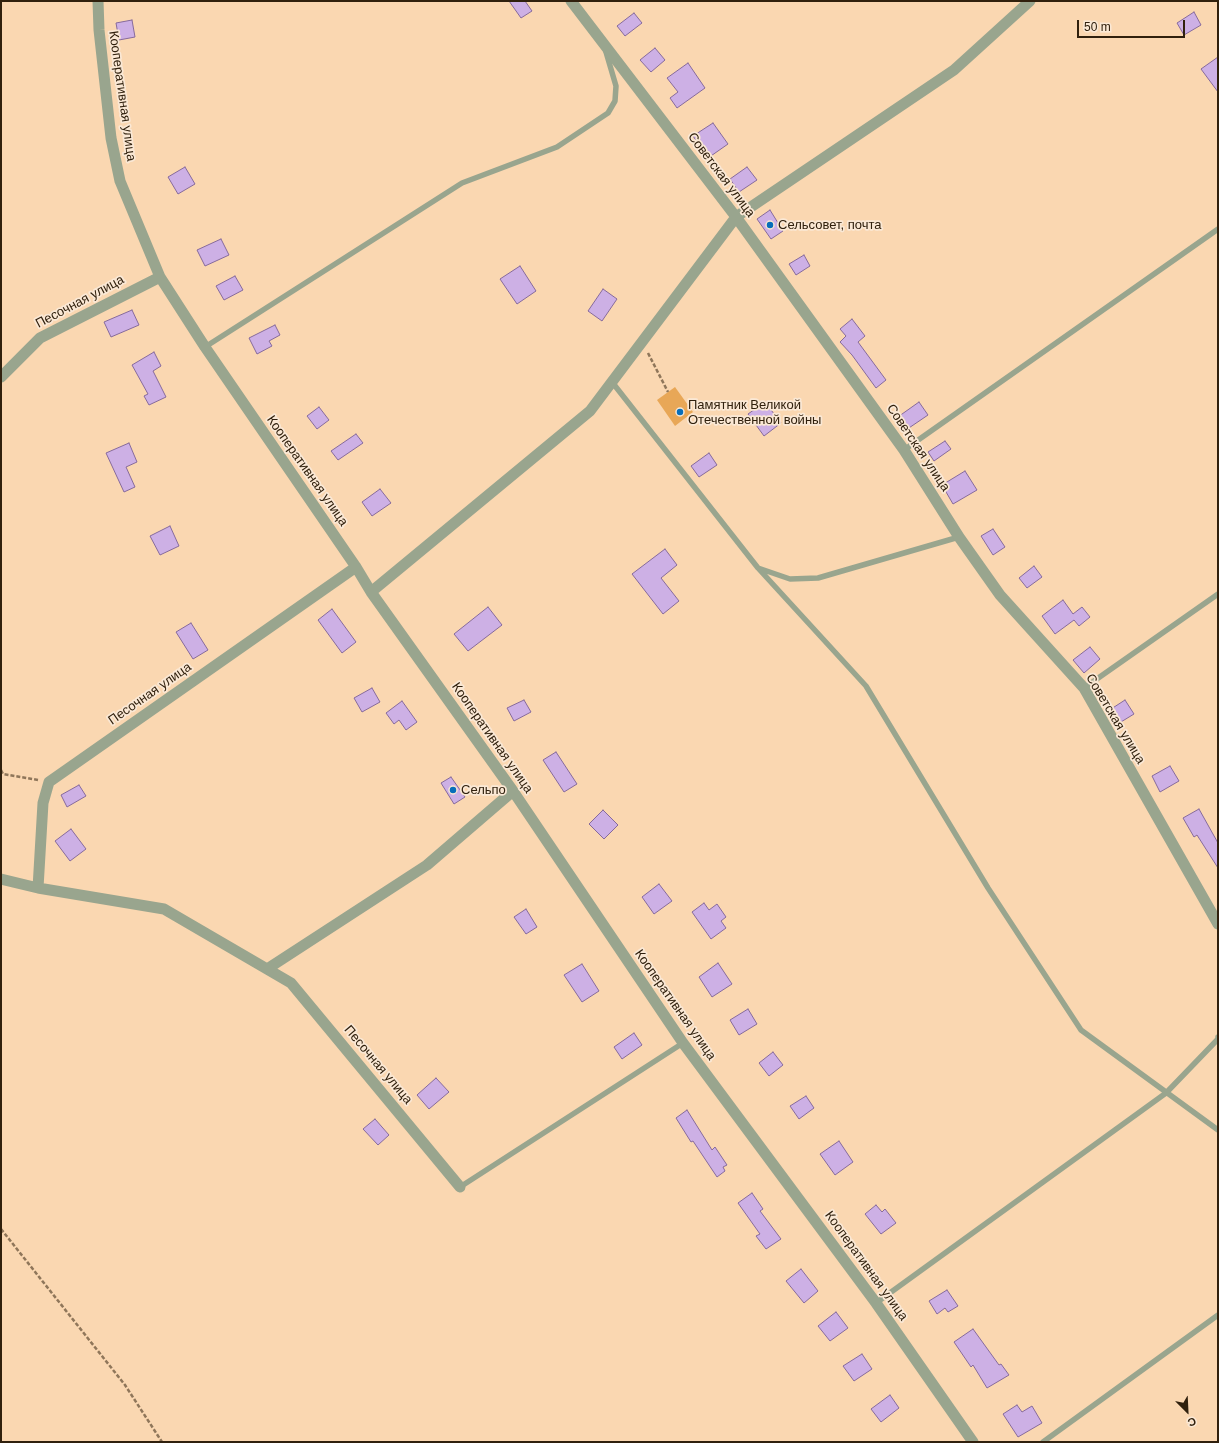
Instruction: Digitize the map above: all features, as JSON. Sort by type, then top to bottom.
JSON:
[{"type":"street","name":"Кооперативная улица","points":[[98,1],[99,30],[111,138],[120,181],[160,277],[204,347],[356,567],[371,592],[513,791],[683,1043],[876,1303],[973,1442]]},
{"type":"street","name":"Советская улица","points":[[571,1],[736,217],[904,450],[959,537],[1000,595],[1084,688],[1218,924]]},
{"type":"street","points":[[371,592],[590,411],[736,217],[954,70],[1030,1]]},
{"type":"street","name":"Песочная улица","points":[[1,377],[40,338],[160,277]]},
{"type":"street","name":"Песочная улица","points":[[49,782],[356,567]]},
{"type":"street","points":[[38,888],[43,803],[49,782]]},
{"type":"street","points":[[267,970],[427,865],[513,791]]},
{"type":"street","name":"Песочная улица","points":[[1,879],[38,888],[164,909],[291,983],[460,1186]]},
{"type":"lane","points":[[204,347],[462,183],[557,147],[608,113],[615,101],[616,86],[603,42]]},
{"type":"lane","points":[[904,450],[1218,229]]},
{"type":"lane","points":[[612,382],[758,568],[866,686],[988,888],[1081,1030],[1218,1130]]},
{"type":"lane","points":[[758,568],[790,579],[818,578],[959,537]]},
{"type":"lane","points":[[1084,688],[1218,594]]},
{"type":"lane","points":[[876,1303],[1166,1093],[1218,1040]]},
{"type":"lane","points":[[460,1186],[683,1043]]},
{"type":"lane","points":[[1043,1442],[1218,1315]]},
{"type":"path","points":[[642,342],[668,392]]},
{"type":"path","points":[[1,770],[2,774],[49,782]]},
{"type":"path","points":[[1,1229],[125,1385],[162,1442]]},
{"type":"shaded area","points":[[675,387],[693,412],[675,426],[657,400]]},
{"type":"building","points":[[509,1],[525,1],[532,11],[521,18]]},
{"type":"building","points":[[1194,12],[1201,25],[1184,35],[1177,23]]},
{"type":"building","points":[[634,13],[642,23],[625,36],[617,26]]},
{"type":"building","points":[[132,20],[135,37],[119,40],[116,23]]},
{"type":"building","points":[[655,48],[665,60],[651,72],[640,60]]},
{"type":"building","points":[[1218,57],[1218,92],[1201,69]]},
{"type":"building","points":[[688,63],[705,88],[677,108],[670,98],[678,92],[667,78]]},
{"type":"building","points":[[713,123],[728,144],[708,158],[693,136]]},
{"type":"building","points":[[185,167],[195,184],[178,194],[168,177]]},
{"type":"building","points":[[747,167],[757,180],[739,192],[730,179]]},
{"type":"building","name":"Сельсовет, почта","points":[[770,210],[783,231],[771,239],[757,219]]},
{"type":"building","points":[[221,239],[229,255],[205,266],[197,250]]},
{"type":"building","name":"Сельсовет, почта","points":[[804,255],[810,266],[796,275],[789,264]]},
{"type":"building","points":[[520,266],[536,291],[517,304],[500,279]]},
{"type":"building","points":[[235,276],[243,290],[224,300],[216,286]]},
{"type":"building","points":[[603,289],[617,299],[602,321],[588,311]]},
{"type":"building","points":[[132,310],[139,325],[111,337],[104,322]]},
{"type":"building","points":[[852,319],[865,336],[858,342],[886,380],[876,388],[852,355],[840,342],[846,336],[840,329]]},
{"type":"building","points":[[275,325],[280,335],[269,341],[272,346],[257,354],[249,338]]},
{"type":"building","points":[[154,352],[161,366],[153,371],[166,397],[149,405],[144,396],[148,394],[132,365]]},
{"type":"building","points":[[765,402],[781,423],[764,436],[748,414]]},
{"type":"building","points":[[919,402],[928,415],[903,432],[895,419]]},
{"type":"building","points":[[319,407],[329,420],[317,429],[307,416]]},
{"type":"building","points":[[356,434],[363,443],[338,460],[331,451]]},
{"type":"building","points":[[945,441],[951,449],[934,461],[928,452]]},
{"type":"building","points":[[129,443],[137,462],[126,467],[135,487],[124,492],[106,453]]},
{"type":"building","points":[[709,453],[717,465],[699,477],[691,466]]},
{"type":"building","points":[[965,471],[977,490],[953,504],[942,485]]},
{"type":"building","points":[[380,489],[391,503],[372,516],[362,502]]},
{"type":"building","points":[[170,526],[179,546],[160,555],[150,536]]},
{"type":"building","points":[[993,529],[1005,547],[993,555],[981,536]]},
{"type":"building","points":[[665,549],[677,565],[661,578],[679,601],[663,614],[632,574]]},
{"type":"building","points":[[1034,566],[1042,577],[1027,588],[1019,578]]},
{"type":"building","points":[[1063,600],[1073,614],[1082,607],[1090,617],[1079,626],[1074,620],[1055,634],[1042,616]]},
{"type":"building","points":[[488,607],[502,625],[468,651],[454,634]]},
{"type":"building","points":[[332,609],[356,642],[342,653],[318,620]]},
{"type":"building","points":[[191,623],[208,650],[193,659],[176,632]]},
{"type":"building","points":[[1090,647],[1100,659],[1084,673],[1073,660]]},
{"type":"building","points":[[372,688],[380,702],[362,712],[354,698]]},
{"type":"building","points":[[524,700],[531,712],[514,721],[507,708]]},
{"type":"building","points":[[1125,700],[1134,714],[1116,725],[1108,711]]},
{"type":"building","points":[[402,701],[417,722],[406,730],[399,720],[394,724],[386,713]]},
{"type":"building","points":[[556,752],[577,784],[564,792],[543,760]]},
{"type":"building","points":[[1170,766],[1179,781],[1160,792],[1152,776]]},
{"type":"building","name":"Сельпо","points":[[451,777],[465,797],[454,804],[441,783]]},
{"type":"building","points":[[79,785],[86,796],[67,807],[61,795]]},
{"type":"building","points":[[1199,809],[1218,843],[1218,868],[1197,835],[1194,837],[1183,818]]},
{"type":"building","points":[[603,810],[618,825],[604,839],[589,824]]},
{"type":"building","points":[[71,829],[86,849],[70,861],[55,841]]},
{"type":"building","points":[[659,884],[672,901],[654,914],[642,897]]},
{"type":"building","points":[[704,903],[709,910],[717,904],[726,917],[721,921],[726,928],[711,939],[692,912]]},
{"type":"building","points":[[526,909],[537,927],[526,934],[514,917]]},
{"type":"building","points":[[718,963],[732,984],[712,997],[699,977]]},
{"type":"building","points":[[582,964],[599,991],[582,1002],[564,975]]},
{"type":"building","points":[[748,1009],[757,1024],[739,1035],[730,1020]]},
{"type":"building","points":[[634,1033],[642,1045],[622,1059],[614,1047]]},
{"type":"building","points":[[773,1052],[783,1065],[769,1076],[759,1063]]},
{"type":"building","points":[[436,1078],[449,1092],[429,1109],[417,1095]]},
{"type":"building","points":[[806,1096],[814,1108],[799,1119],[790,1106]]},
{"type":"building","points":[[687,1110],[712,1150],[715,1147],[727,1165],[723,1167],[725,1171],[717,1177],[693,1141],[691,1142],[676,1118]]},
{"type":"building","points":[[375,1119],[389,1135],[378,1145],[363,1129]]},
{"type":"building","points":[[839,1141],[853,1162],[835,1175],[820,1154]]},
{"type":"building","points":[[752,1193],[763,1209],[760,1211],[781,1239],[766,1249],[756,1236],[760,1234],[738,1203]]},
{"type":"building","points":[[876,1205],[882,1212],[885,1209],[896,1223],[881,1234],[865,1214]]},
{"type":"building","points":[[801,1269],[818,1291],[804,1303],[786,1281]]},
{"type":"building","points":[[947,1290],[958,1306],[948,1312],[945,1308],[937,1314],[929,1301]]},
{"type":"building","points":[[836,1312],[848,1328],[830,1341],[818,1326]]},
{"type":"building","points":[[973,1329],[999,1365],[1001,1364],[1009,1375],[987,1388],[973,1365],[971,1367],[954,1342]]},
{"type":"building","points":[[862,1354],[872,1369],[854,1381],[843,1366]]},
{"type":"building","points":[[890,1395],[899,1408],[881,1422],[871,1409]]},
{"type":"building","points":[[1017,1405],[1022,1412],[1032,1406],[1042,1423],[1018,1437],[1003,1414]]},
{"type":"place","name":"Сельсовет, почта","points":[[770,225]]},
{"type":"place","name":"Памятник Великой Отечественной войны","points":[[680,412]]},
{"type":"place","name":"Сельпо","points":[[453,790]]}]
